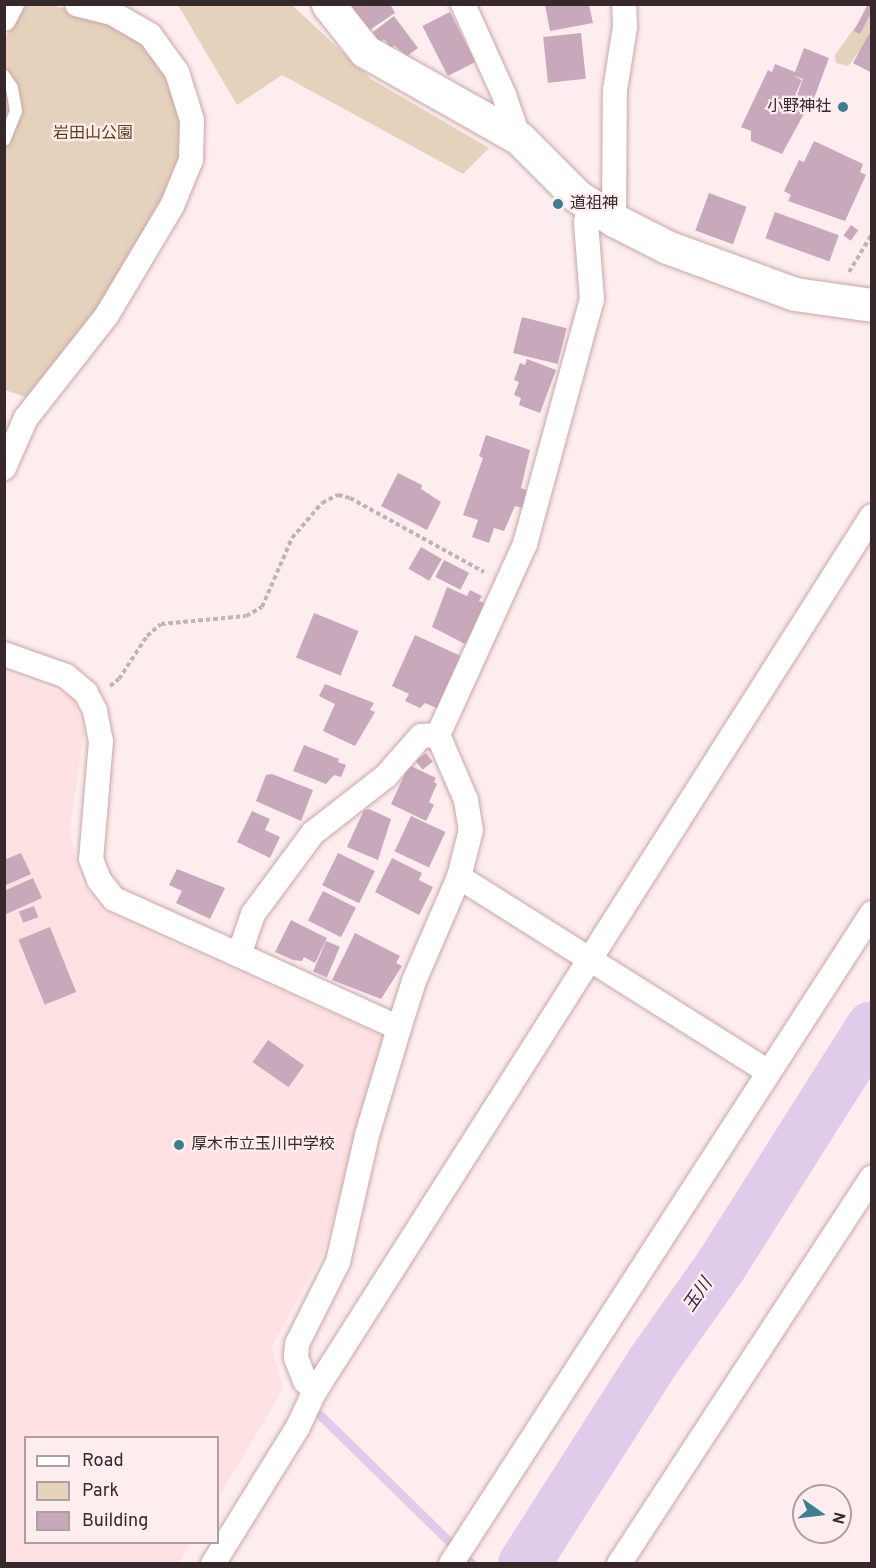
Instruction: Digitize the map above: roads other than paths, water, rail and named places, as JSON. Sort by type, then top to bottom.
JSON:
[{"type":"street","points":[[4,19],[12,4]]},
{"type":"street","points":[[4,468],[26,418],[107,315],[172,206],[191,160],[192,120],[180,82],[150,35],[112,13],[77,4]]},
{"type":"street","points":[[328,4],[365,51],[519,138],[602,212],[667,247],[743,277],[795,294],[864,304]]},
{"type":"street","points":[[463,4],[504,95],[519,138]]},
{"type":"street","points":[[602,212],[615,90],[625,27],[624,4]]},
{"type":"street","points":[[315,1391],[306,1381],[296,1358],[297,1344],[338,1262],[367,1135],[399,1028],[414,981],[459,877],[471,830],[466,800],[438,735],[525,544],[592,299],[594,279],[586,222],[602,212]]},
{"type":"street","points":[[213,1563],[298,1427],[315,1391],[872,516]]},
{"type":"street","points":[[4,654],[66,675],[91,701],[101,741],[91,859],[99,880],[114,899],[399,1028]]},
{"type":"street","points":[[239,955],[253,914],[312,833],[386,776],[421,736],[438,735]]},
{"type":"street","points":[[459,877],[767,1071]]},
{"type":"street","points":[[451,1563],[767,1071],[872,913]]},
{"type":"street","points":[[619,1563],[872,1178]]},
{"type":"lane","points":[[4,76],[12,88],[16,111],[4,140]]},
{"type":"waterway","name":"玉川","points":[[524,1564],[652,1363],[722,1264],[872,1027]]},
{"type":"waterway","points":[[320,1415],[472,1564]]},
{"type":"place","name":"小野神社","points":[[843,107]]},
{"type":"place","name":"道祖神","points":[[558,204]]},
{"type":"place","name":"厚木市立玉川中学校","points":[[179,1145]]},
{"type":"park label","name":"岩田山公園","points":[[93,134]]}]
